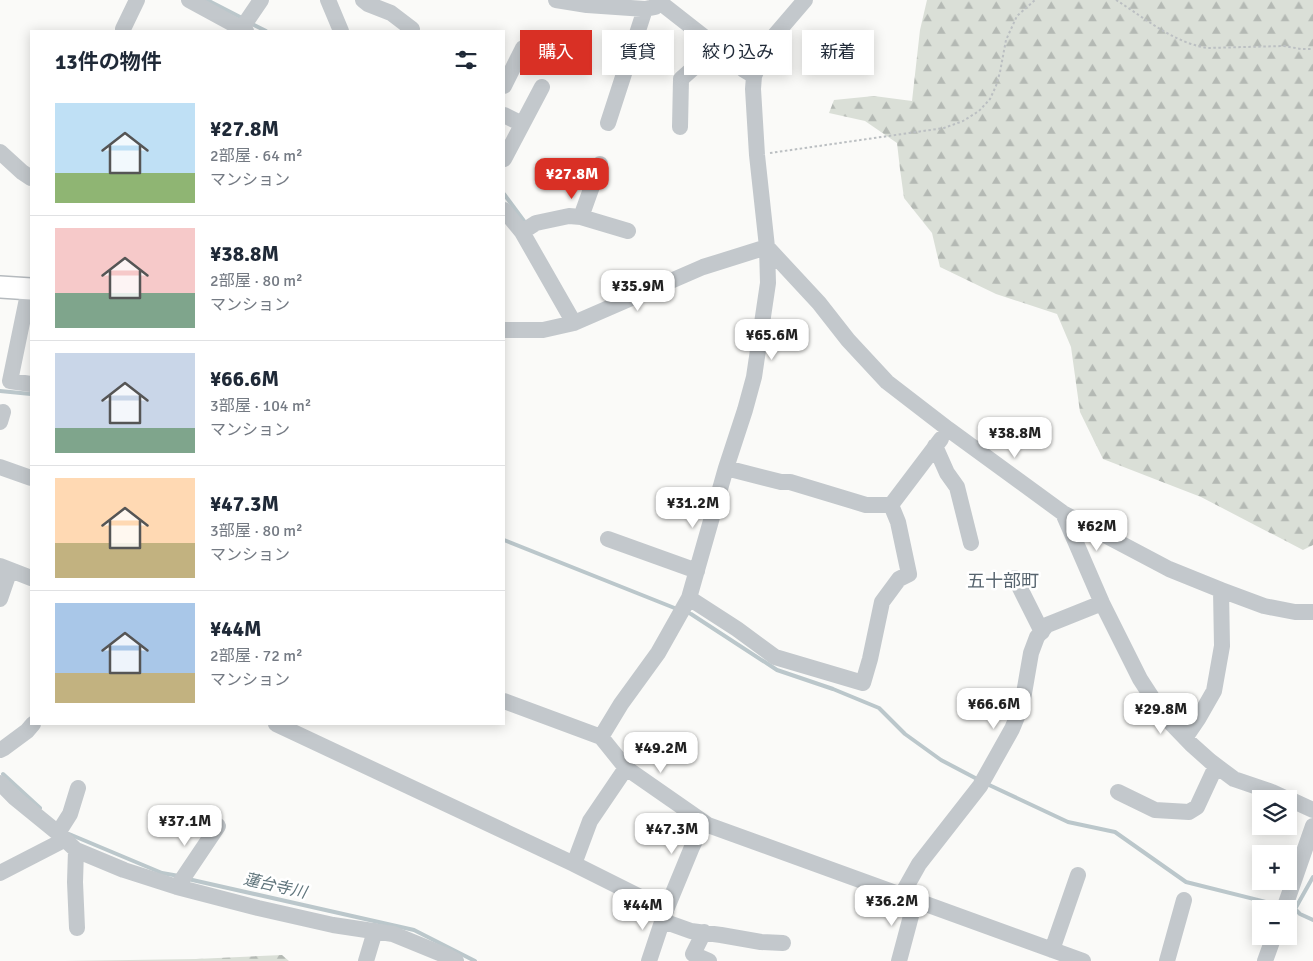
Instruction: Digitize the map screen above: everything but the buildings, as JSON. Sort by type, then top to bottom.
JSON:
[{"type":"main road","points":[[0,287],[30,289]]},
{"type":"street","points":[[123,29],[137,0]]},
{"type":"street","points":[[189,0],[242,30],[261,0]]},
{"type":"street","points":[[328,0],[341,30]]},
{"type":"street","points":[[363,0],[368,4],[391,13],[412,29]]},
{"type":"street","points":[[556,0],[587,6],[655,5],[692,30]]},
{"type":"street","points":[[601,737],[621,704],[658,653],[689,598],[726,468],[746,410],[754,377],[768,283],[767,247],[757,155],[753,90],[754,76],[769,42],[805,0]]},
{"type":"street","points":[[608,123],[655,5]]},
{"type":"street","points":[[505,84],[520,54]]},
{"type":"street","points":[[680,127],[681,79],[686,75]]},
{"type":"street","points":[[505,157],[542,87]]},
{"type":"street","points":[[505,116],[522,124]]},
{"type":"street","points":[[0,152],[30,177]]},
{"type":"street","points":[[581,217],[600,164]]},
{"type":"street","points":[[505,211],[522,232],[574,323]]},
{"type":"street","points":[[522,232],[528,226],[536,223],[569,216],[581,217],[628,231]]},
{"type":"street","points":[[505,330],[543,330],[574,323],[703,267],[767,247]]},
{"type":"street","points":[[767,247],[819,303],[848,340],[887,382],[1063,513],[1169,569],[1221,590],[1264,606],[1295,612],[1313,612]]},
{"type":"street","points":[[30,289],[10,381],[30,384]]},
{"type":"street","points":[[891,505],[948,429]]},
{"type":"street","points":[[935,446],[947,473],[957,487],[971,543]]},
{"type":"street","points":[[0,467],[30,478]]},
{"type":"street","points":[[726,468],[781,482],[790,482],[866,505],[891,505]]},
{"type":"street","points":[[689,598],[737,629],[775,657],[863,683],[882,602],[899,579],[909,574],[898,522],[891,505]]},
{"type":"street","points":[[1063,513],[1102,603],[1124,644],[1140,680],[1164,716],[1216,766],[1234,779],[1264,790]]},
{"type":"street","points":[[608,539],[697,571]]},
{"type":"street","points":[[0,599],[5,568],[30,578]]},
{"type":"street","points":[[1015,578],[1042,632]]},
{"type":"street","points":[[1185,738],[1214,691],[1222,646],[1221,590]]},
{"type":"street","points":[[898,961],[908,898],[919,864],[980,786],[1012,729],[1022,706],[1031,653],[1037,637],[1047,625],[1102,603]]},
{"type":"street","points":[[505,701],[601,737],[626,768],[708,825],[1083,961]]},
{"type":"street","points":[[0,750],[32,725]]},
{"type":"street","points":[[278,725],[574,864],[691,931],[761,942],[783,943]]},
{"type":"street","points":[[1118,792],[1155,810],[1189,812],[1197,807],[1216,766]]},
{"type":"street","points":[[574,864],[590,821],[626,768]]},
{"type":"street","points":[[0,783],[66,841],[124,870],[177,887],[286,914],[333,925],[393,934],[456,961]]},
{"type":"street","points":[[77,928],[75,882],[66,841],[70,814],[78,788]]},
{"type":"street","points":[[1297,803],[1313,810]]},
{"type":"street","points":[[649,961],[692,847],[700,830],[708,825]]},
{"type":"street","points":[[177,887],[218,826]]},
{"type":"street","points":[[1287,900],[1313,826]]},
{"type":"street","points":[[0,873],[66,841]]},
{"type":"street","points":[[1052,950],[1078,875]]},
{"type":"street","points":[[1167,961],[1184,900]]},
{"type":"street","points":[[366,961],[375,931]]},
{"type":"street","points":[[704,932],[693,954],[709,961]]},
{"type":"street","points":[[1266,961],[1271,945]]},
{"type":"path","points":[[767,153],[944,128],[963,120],[979,110],[990,99],[1000,72],[1006,40],[1017,16],[1035,0]]},
{"type":"path","points":[[1116,0],[1154,27],[1196,46],[1207,48],[1284,46],[1313,49]]},
{"type":"green space","points":[[927,0],[1313,0],[1313,545],[1303,550],[1201,497],[1103,459],[1080,412],[1071,347],[1057,314],[996,294],[940,267],[932,233],[904,198],[897,143],[865,121],[829,113],[834,100],[874,96],[912,101],[920,30]]},
{"type":"green space","points":[[282,955],[289,961],[64,961],[196,959]]},
{"type":"waterway","points":[[207,0],[242,18]]},
{"type":"waterway","points":[[250,23],[264,30]]},
{"type":"waterway","points":[[505,195],[524,221]]},
{"type":"waterway","points":[[0,391],[30,394]]},
{"type":"waterway","points":[[505,540],[677,609]]},
{"type":"waterway","points":[[686,612],[777,670],[833,689],[879,708],[905,734],[941,760],[979,780]]},
{"type":"waterway","name":"蓮台寺川","points":[[3,774],[40,808]]},
{"type":"waterway","points":[[987,784],[1068,822],[1115,832],[1186,882],[1258,900]]},
{"type":"waterway","name":"蓮台寺川","points":[[69,834],[162,873],[179,876]]},
{"type":"waterway","points":[[1297,905],[1313,877]]},
{"type":"waterway","name":"蓮台寺川","points":[[188,879],[414,930],[475,961]]},
{"type":"waterway","points":[[1297,911],[1313,920]]},
{"type":"district","name":"五十部町","points":[[1003,581]]}]
